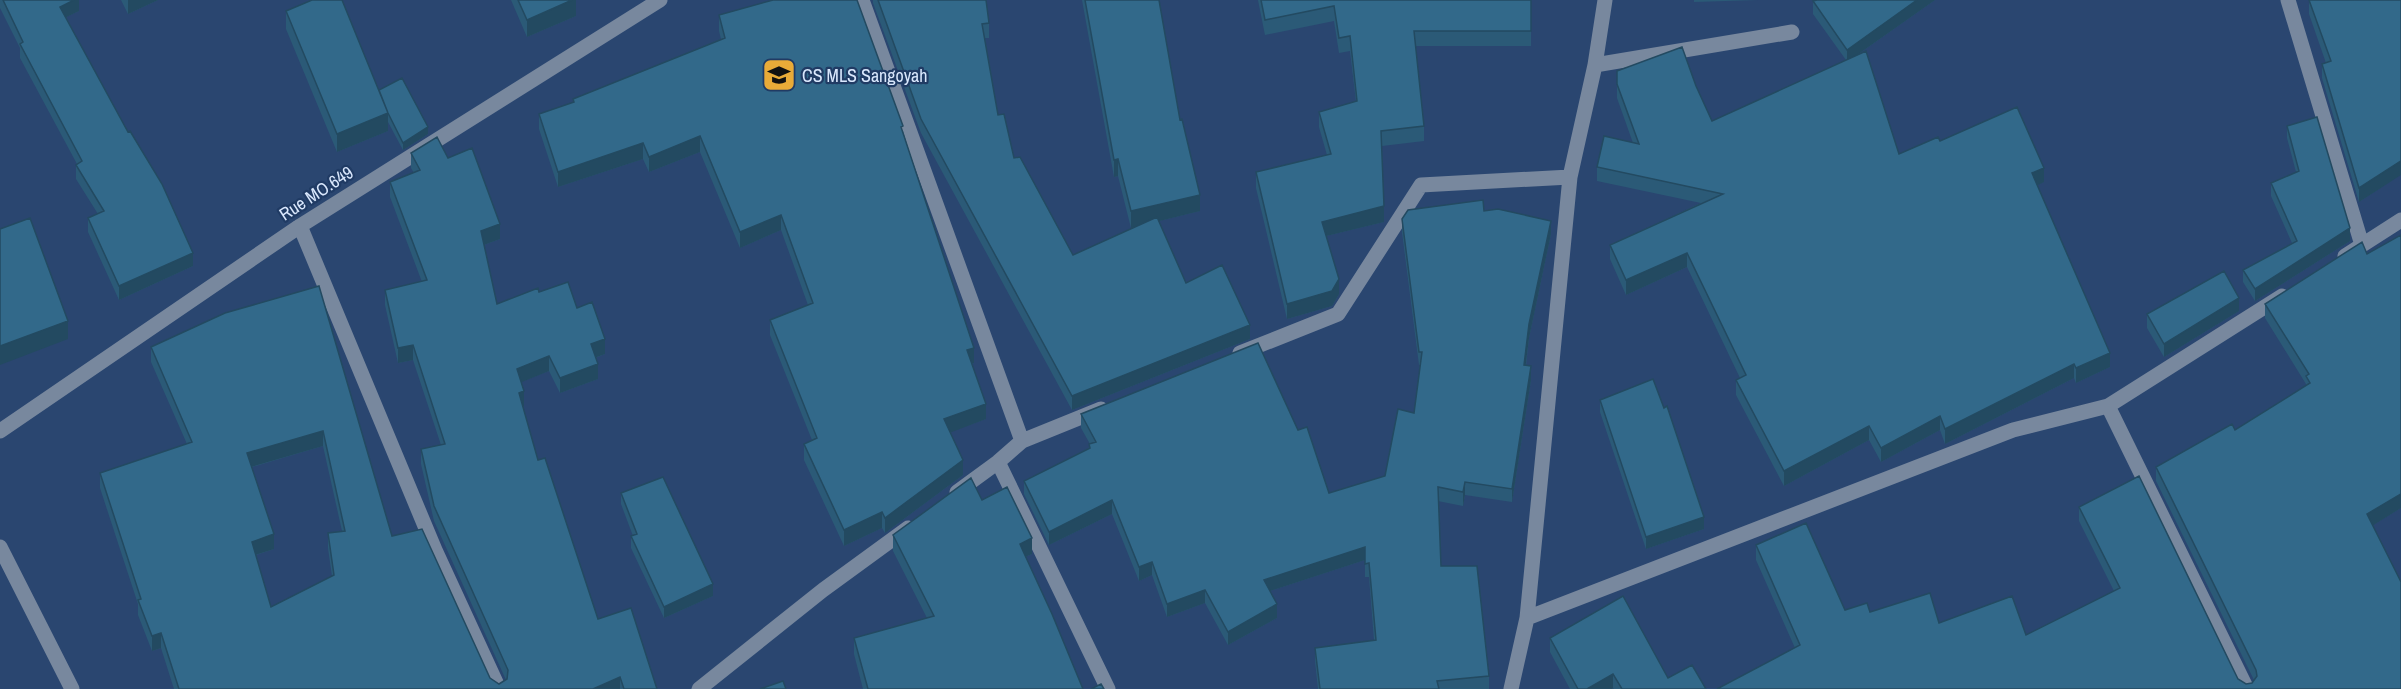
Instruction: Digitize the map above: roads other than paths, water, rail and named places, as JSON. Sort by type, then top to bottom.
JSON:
[{"type":"street","name":"Rue MO.649","points":[[0,431],[300,226],[660,0]]},
{"type":"street","points":[[862,0],[1022,441]]},
{"type":"street","points":[[1511,689],[1527,618],[1570,177],[1594,65],[1605,0]]},
{"type":"street","points":[[2288,0],[2362,245]]},
{"type":"street","points":[[1594,65],[1792,32]]},
{"type":"street","points":[[1229,358],[1338,314],[1421,185],[1570,177]]},
{"type":"street","points":[[2333,264],[2401,220]]},
{"type":"street","points":[[300,226],[435,550],[499,689]]},
{"type":"street","points":[[1527,618],[2013,430],[2108,406],[2294,288]]},
{"type":"street","points":[[943,502],[999,462],[1022,441],[1120,401]]},
{"type":"street","points":[[2108,406],[2247,689]]},
{"type":"street","points":[[999,462],[1108,689]]},
{"type":"street","points":[[699,689],[824,590],[925,516]]},
{"type":"street","points":[[0,547],[72,689]]},
{"type":"place","name":"CS MLS Sangoyah","points":[[779,75]]}]
